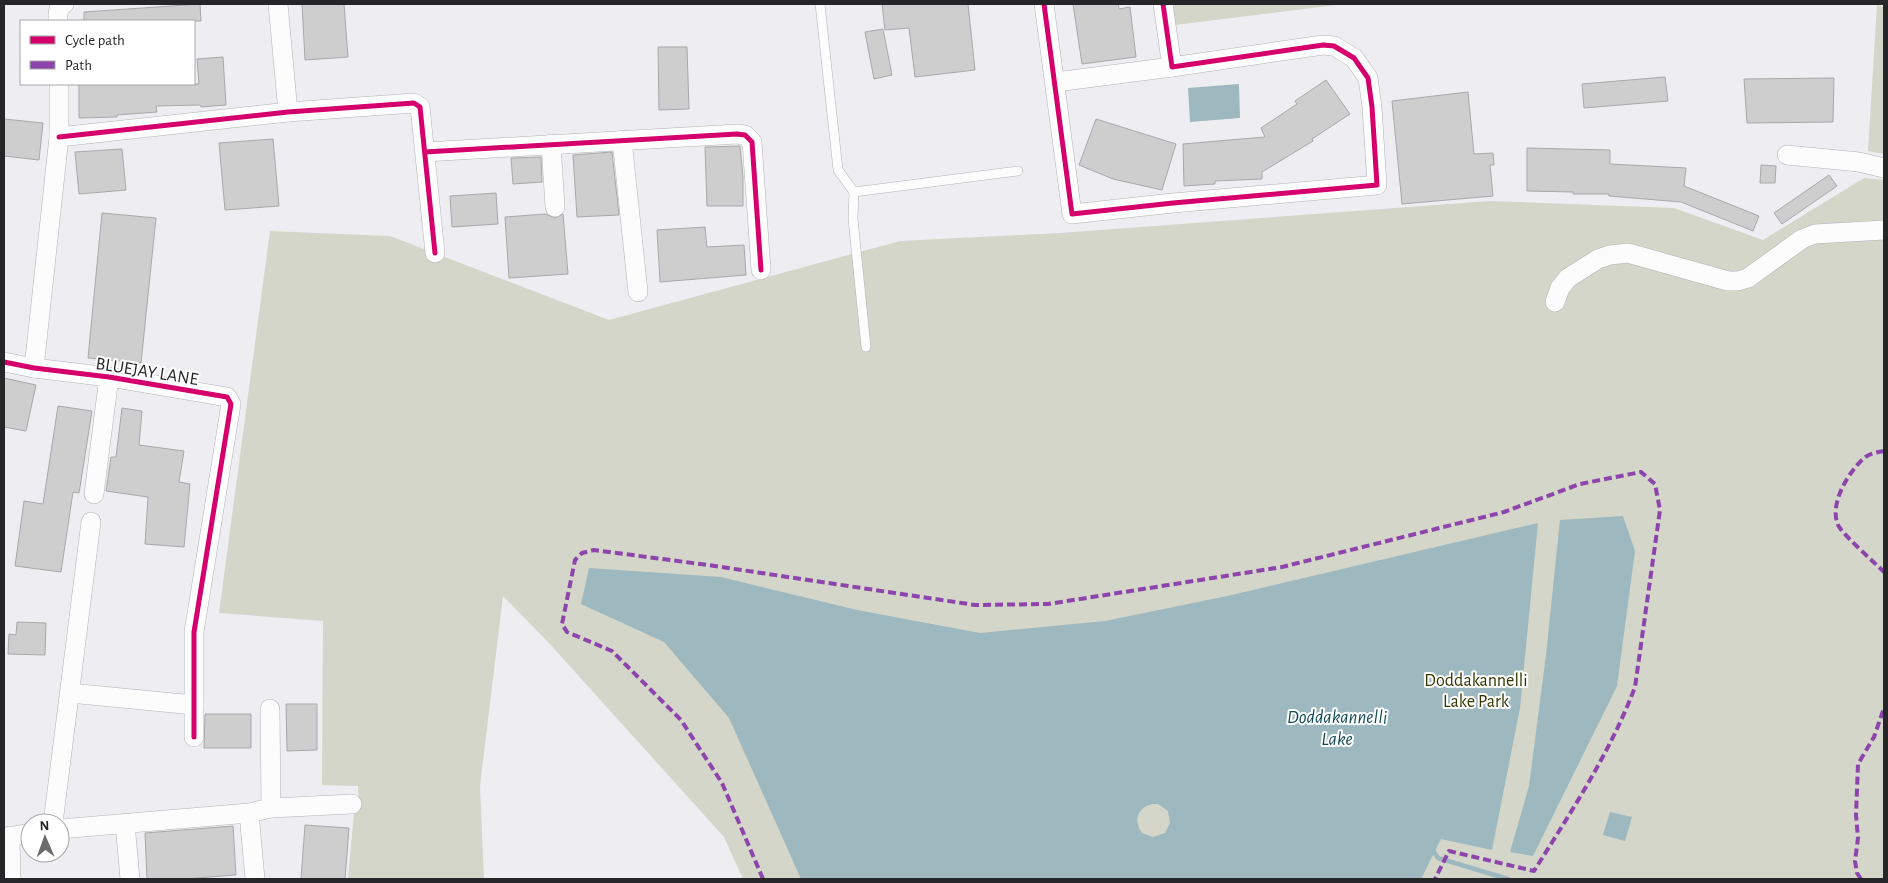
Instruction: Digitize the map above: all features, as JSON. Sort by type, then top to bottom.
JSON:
[{"type":"street","points":[[58,20],[58,11],[60,6],[64,4]]},
{"type":"street","points":[[278,4],[288,112]]},
{"type":"street","points":[[1044,4],[1056,82],[1072,214],[1173,203],[1377,186],[1372,107],[1368,78],[1354,58],[1334,46],[1323,45],[1056,82]]},
{"type":"street","points":[[1163,4],[1172,67]]},
{"type":"street","points":[[34,368],[59,136],[59,85]]},
{"type":"street","points":[[59,136],[288,112],[414,103],[420,107],[434,253]]},
{"type":"street","points":[[425,152],[622,140],[745,135],[752,142],[762,270]]},
{"type":"street","points":[[622,140],[638,292]]},
{"type":"street","points":[[551,144],[556,207]]},
{"type":"street","points":[[1787,155],[1860,162],[1884,168]]},
{"type":"street","points":[[1555,302],[1560,288],[1568,278],[1598,259],[1610,255],[1628,253],[1728,281],[1738,281],[1748,278],[1802,239],[1815,234],[1884,230]]},
{"type":"street","name":"BLUEJAY LANE","points":[[4,362],[227,397],[232,404],[194,632],[194,705]]},
{"type":"street","points":[[94,494],[109,378]]},
{"type":"street","points":[[54,813],[91,522]]},
{"type":"street","points":[[70,693],[194,705],[194,737]]},
{"type":"street","points":[[270,709],[271,808]]},
{"type":"street","points":[[70,828],[249,813],[271,808],[352,804]]},
{"type":"street","points":[[249,813],[255,879]]},
{"type":"street","points":[[125,824],[130,879]]},
{"type":"street","points":[[11,879],[7,837],[20,835]]},
{"type":"lane","points":[[820,4],[838,170],[854,192],[852,219],[866,347]]},
{"type":"lane","points":[[854,192],[1018,171]]},
{"type":"green space","points":[[1173,4],[1344,4],[1175,25]]},
{"type":"green space","points":[[1877,5],[1884,7],[1884,154],[1868,151]]},
{"type":"green space","name":"Doddakannelli Lake Park","points":[[1864,178],[1884,180],[1884,879],[743,879],[724,837],[548,642],[503,596],[480,786],[484,879],[348,879],[354,813],[359,811],[358,786],[322,785],[323,621],[219,613],[270,231],[390,236],[609,320],[900,241],[1060,233],[1490,201],[1674,208],[1763,240]]},
{"type":"water","points":[[1239,84],[1240,118],[1190,122],[1188,88]]},
{"type":"water","points":[[1623,516],[1635,551],[1617,686],[1533,856],[1510,852],[1529,786],[1546,655],[1560,520]]},
{"type":"water","name":"Doddakannelli Lake","points":[[1538,523],[1520,708],[1492,850],[1441,839],[1421,879],[801,879],[729,718],[664,642],[581,604],[589,568],[721,577],[857,610],[980,633],[1105,621],[1232,595]],"holes":[[[1152,804],[1158,804],[1168,811],[1170,823],[1165,833],[1153,837],[1142,833],[1137,820],[1143,809]]]},
{"type":"water","points":[[1610,812],[1632,817],[1625,841],[1603,835]]},
{"type":"building","points":[[200,4],[201,21],[84,20],[84,12]]},
{"type":"building","points":[[302,4],[344,4],[348,57],[305,60]]},
{"type":"building","points":[[882,4],[968,4],[975,70],[915,77],[909,28],[885,30]]},
{"type":"building","points":[[1073,4],[1118,4],[1119,9],[1130,7],[1136,57],[1082,64]]},
{"type":"building","points":[[883,29],[892,75],[874,79],[865,32]]},
{"type":"building","points":[[658,47],[687,47],[689,109],[659,110]]},
{"type":"building","points":[[223,57],[226,105],[201,107],[200,105],[156,106],[157,112],[117,115],[117,117],[79,118],[79,85],[195,85],[199,84],[197,59]]},
{"type":"building","points":[[1665,77],[1668,101],[1584,108],[1582,84]]},
{"type":"building","points":[[1834,78],[1833,122],[1747,123],[1744,79]]},
{"type":"building","points":[[1326,80],[1350,114],[1312,139],[1313,141],[1262,172],[1262,179],[1215,181],[1215,184],[1184,186],[1183,144],[1265,137],[1261,128],[1297,104],[1295,101]]},
{"type":"building","points":[[1468,92],[1474,154],[1493,153],[1494,165],[1490,165],[1493,196],[1402,204],[1392,101]]},
{"type":"building","points":[[4,119],[43,123],[39,160],[4,156]]},
{"type":"building","points":[[1096,119],[1176,144],[1162,190],[1113,179],[1079,165]]},
{"type":"building","points":[[273,139],[279,206],[225,210],[219,143]]},
{"type":"building","points":[[740,146],[743,206],[707,206],[705,147]]},
{"type":"building","points":[[1527,148],[1610,150],[1610,164],[1686,168],[1684,186],[1759,216],[1753,231],[1681,202],[1609,196],[1609,194],[1527,191]]},
{"type":"building","points":[[122,149],[126,190],[79,194],[75,152]]},
{"type":"building","points":[[612,152],[619,215],[577,217],[573,155]]},
{"type":"building","points":[[541,157],[542,182],[513,184],[511,158]]},
{"type":"building","points":[[1761,165],[1776,166],[1775,183],[1760,183]]},
{"type":"building","points":[[1829,175],[1837,186],[1782,224],[1774,213]]},
{"type":"building","points":[[496,193],[498,224],[452,227],[450,196]]},
{"type":"building","points":[[102,213],[156,218],[141,363],[88,358]]},
{"type":"building","points":[[546,214],[555,218],[563,214],[568,274],[509,278],[505,217]]},
{"type":"building","points":[[705,227],[707,247],[744,245],[746,275],[660,282],[657,230]]},
{"type":"building","points":[[4,378],[36,385],[26,431],[4,427]]},
{"type":"building","points":[[58,406],[92,411],[79,493],[73,492],[61,572],[15,566],[24,501],[43,504]]},
{"type":"building","points":[[122,408],[142,411],[139,445],[184,451],[179,482],[190,484],[184,547],[145,544],[148,497],[106,491],[111,457],[116,457]]},
{"type":"building","points":[[17,622],[46,623],[45,655],[8,654],[9,634],[16,635]]},
{"type":"building","points":[[286,704],[317,704],[317,750],[287,751]]},
{"type":"building","points":[[205,714],[251,714],[251,748],[204,748]]},
{"type":"building","points":[[305,825],[349,828],[345,879],[301,879]]},
{"type":"building","points":[[233,826],[236,875],[183,879],[147,879],[145,833]]},
{"type":"waterway","points":[[1432,849],[1438,858],[1508,879]]},
{"type":"marked path","points":[[1884,451],[1865,457],[1857,465],[1846,480],[1836,508],[1838,525],[1884,572]]},
{"type":"marked path","points":[[763,879],[722,783],[681,720],[612,651],[567,632],[562,624],[575,560],[582,553],[594,550],[708,565],[975,605],[1048,604],[1282,567],[1504,512],[1580,484],[1641,472],[1655,484],[1660,510],[1635,687],[1602,759],[1534,871],[1449,851],[1435,879]]},
{"type":"marked path","points":[[1861,879],[1857,873],[1855,861],[1858,838],[1856,815],[1858,764],[1874,737],[1884,708]]},
{"type":"cycle path","points":[[1044,4],[1072,214],[1377,185],[1372,107],[1368,78],[1354,58],[1334,46],[1323,45],[1172,67],[1163,4]]},
{"type":"cycle path","points":[[59,137],[288,112],[414,103],[420,107],[435,253]]},
{"type":"cycle path","points":[[425,152],[745,135],[752,142],[761,270]]},
{"type":"cycle path","points":[[4,362],[227,397],[231,404],[194,632],[194,737]]}]
